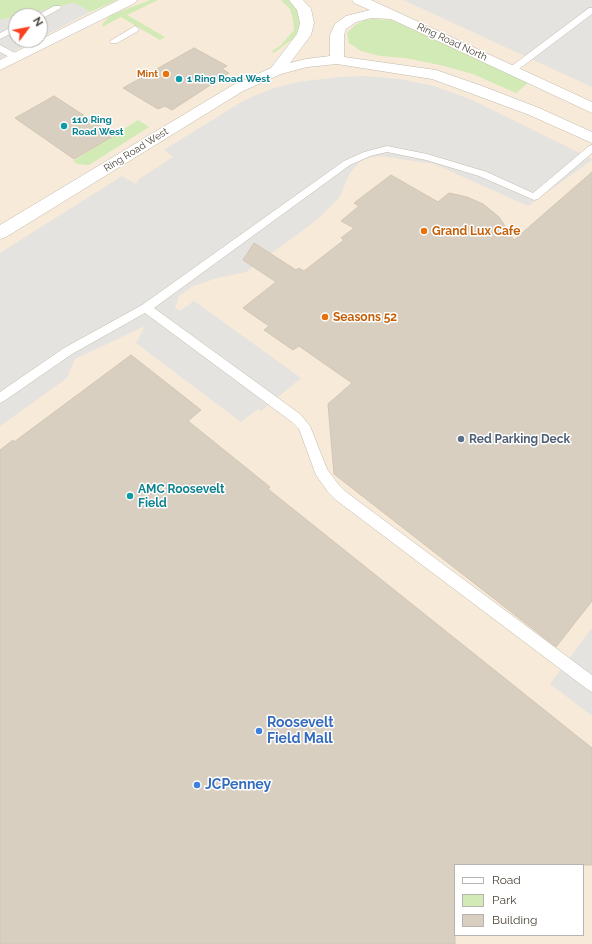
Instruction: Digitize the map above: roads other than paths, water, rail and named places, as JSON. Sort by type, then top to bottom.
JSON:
[{"type":"street","points":[[0,66],[130,0]]},
{"type":"street","points":[[276,71],[304,35],[307,23],[306,16],[304,9],[296,0]]},
{"type":"street","points":[[359,0],[396,16]]},
{"type":"street","name":"Ring Road North","points":[[337,60],[337,35],[340,27],[351,19],[371,14],[396,16],[592,108]]},
{"type":"street","points":[[276,71],[306,63],[337,60],[436,75],[533,111],[592,138]]},
{"type":"street","name":"Ring Road West","points":[[0,234],[215,101],[238,88],[276,71]]},
{"type":"lane","points":[[48,12],[57,8]]},
{"type":"lane","points":[[512,70],[592,10]]},
{"type":"lane","points":[[114,41],[135,29]]},
{"type":"lane","points":[[0,48],[16,57]]},
{"type":"lane","points":[[0,398],[68,351],[146,308],[347,163],[367,154],[388,149],[427,157],[483,174],[534,197],[592,148]]},
{"type":"lane","points":[[146,308],[296,418],[304,426],[321,471],[332,488],[341,496],[592,684]]},
{"type":"place","name":"Mint","points":[[166,74]]},
{"type":"place","name":"1 Ring Road West","points":[[179,79]]},
{"type":"place","name":"110 Ring Road West","points":[[64,126]]},
{"type":"place","name":"Grand Lux Cafe","points":[[424,231]]},
{"type":"place","name":"Seasons 52","points":[[325,317]]},
{"type":"place","name":"Red Parking Deck","points":[[461,439]]},
{"type":"place","name":"AMC Roosevelt Field","points":[[130,496]]},
{"type":"place","name":"Roosevelt Field Mall","points":[[259,731]]},
{"type":"place","name":"JCPenney","points":[[197,785]]}]
